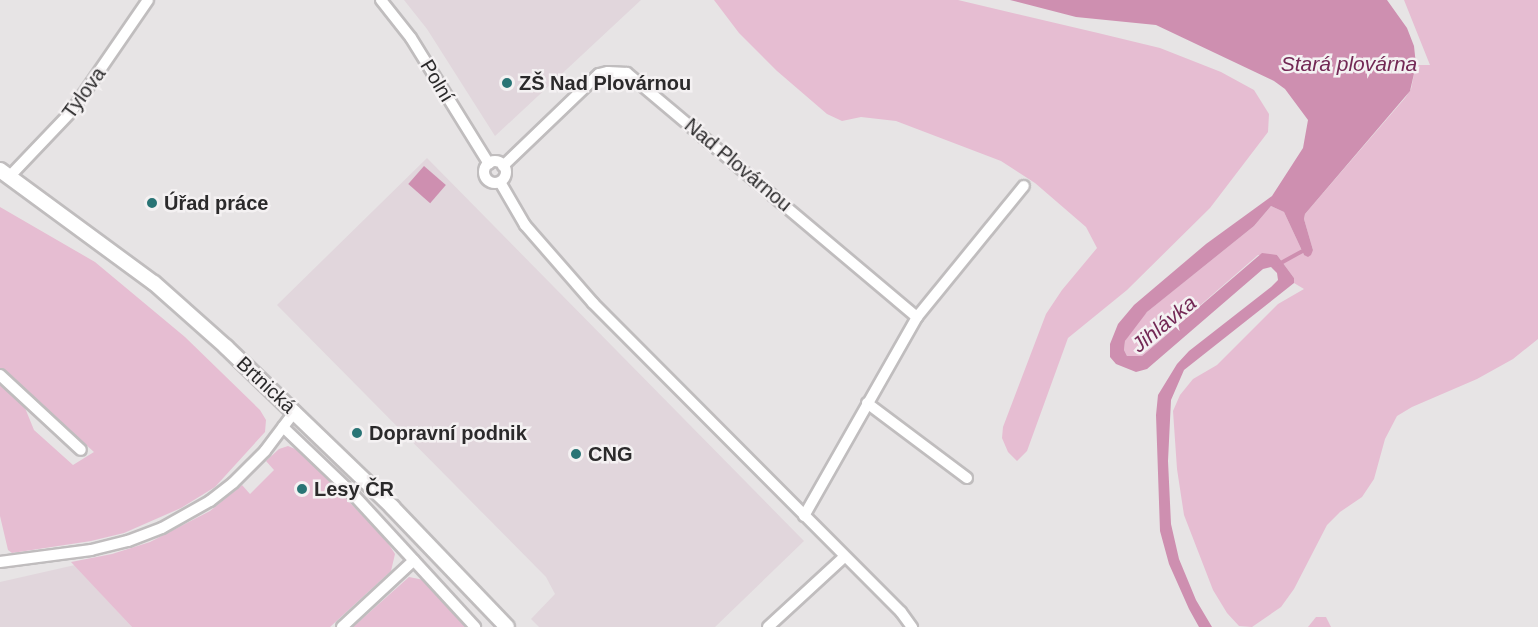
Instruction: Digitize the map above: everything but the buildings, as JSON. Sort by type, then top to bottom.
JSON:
[{"type":"main road","name":"Brtnická","points":[[4,173],[154,283],[295,411],[507,627]]},
{"type":"street","name":"Tylova","points":[[4,173],[71,112],[148,0]]},
{"type":"street","name":"Polní","points":[[381,0],[411,38],[489,164]]},
{"type":"street","name":"Nad Plovárnou","points":[[503,166],[599,74],[618,71],[633,76],[917,317]]},
{"type":"street","points":[[496,162],[503,166],[506,173],[500,182],[490,182],[485,176],[485,170],[489,164],[496,162]]},
{"type":"street","points":[[500,182],[525,225],[593,303],[901,612],[912,627]]},
{"type":"street","points":[[804,516],[917,317],[1024,186]]},
{"type":"street","points":[[0,375],[81,450]]},
{"type":"street","points":[[867,403],[967,478]]},
{"type":"street","points":[[0,562],[82,551],[128,541],[186,515],[210,501],[243,472],[265,451],[295,411]]},
{"type":"street","name":"Brtnická","points":[[283,426],[350,491],[475,627]]},
{"type":"street","points":[[768,627],[844,557]]},
{"type":"street","points":[[342,627],[414,560]]},
{"type":"shaded area","name":"ZŠ Nad Plovárnou","points":[[404,0],[641,0],[495,136],[427,29]]},
{"type":"shaded area","points":[[714,0],[958,0],[1098,33],[1160,48],[1221,72],[1254,90],[1269,114],[1268,132],[1210,208],[1127,290],[1068,338],[1027,451],[1017,461],[1008,452],[1002,438],[1003,427],[1046,314],[1062,290],[1097,248],[1086,227],[1035,183],[1001,161],[896,121],[861,117],[842,121],[827,114],[777,71],[739,33]]},
{"type":"shaded area","points":[[1404,0],[1538,0],[1538,339],[1513,359],[1477,379],[1412,407],[1397,416],[1385,439],[1374,479],[1362,497],[1340,512],[1327,525],[1294,589],[1281,607],[1252,627],[1239,626],[1227,613],[1213,590],[1184,515],[1177,469],[1173,411],[1180,395],[1193,379],[1217,365],[1278,304],[1304,289],[1294,283],[1294,278],[1277,255],[1258,255],[1142,356],[1127,356],[1124,350],[1125,341],[1132,328],[1148,311],[1254,226],[1271,206],[1284,212],[1304,255],[1313,250],[1304,219],[1305,214],[1405,98],[1411,89],[1416,65],[1430,65]]},
{"type":"shaded area","points":[[427,158],[804,541],[715,627],[539,627],[531,619],[555,594],[546,577],[277,305]]},
{"type":"shaded area","points":[[0,207],[95,262],[185,337],[260,410],[266,420],[265,432],[215,487],[181,508],[124,533],[91,541],[12,553],[8,550],[0,516],[0,382],[23,403],[34,430],[73,465],[94,452],[0,368]]},
{"type":"shaded area","points":[[288,446],[300,451],[386,540],[395,554],[391,571],[330,627],[132,627],[71,562],[112,554],[150,542],[210,511],[242,485],[250,494],[274,470],[266,461],[279,449]]},
{"type":"shaded area","points":[[75,565],[132,627],[0,627],[0,582]]},
{"type":"shaded area","points":[[409,577],[424,580],[465,627],[353,627]]},
{"type":"shaded area","points":[[1316,617],[1326,617],[1331,627],[1308,627]]},
{"type":"water","name":"Stará plovárna","points":[[1010,0],[1387,0],[1407,28],[1414,46],[1416,65],[1410,91],[1305,214],[1304,219],[1313,250],[1311,255],[1308,257],[1304,255],[1284,212],[1271,206],[1254,226],[1147,312],[1125,341],[1124,350],[1127,356],[1142,356],[1262,253],[1277,255],[1294,278],[1294,283],[1184,370],[1171,400],[1168,461],[1171,524],[1179,559],[1196,600],[1212,627],[1199,627],[1189,609],[1169,564],[1160,531],[1156,415],[1158,395],[1177,364],[1189,351],[1271,287],[1278,280],[1277,273],[1271,267],[1263,269],[1147,369],[1136,372],[1116,364],[1110,357],[1110,344],[1118,324],[1134,305],[1206,244],[1272,196],[1303,148],[1308,120],[1285,89],[1274,81],[1156,25],[1076,17]]},
{"type":"water","points":[[424,166],[446,185],[430,203],[408,184]]},
{"type":"waterway","points":[[1279,264],[1302,251]]},
{"type":"place","name":"ZŠ Nad Plovárnou","points":[[507,83]]},
{"type":"place","name":"Úřad práce","points":[[152,203]]},
{"type":"place","name":"Dopravní podnik","points":[[357,433]]},
{"type":"place","name":"CNG","points":[[576,454]]},
{"type":"place","name":"Lesy ČR","points":[[302,489]]},
{"type":"water label","name":"Jihlávka","points":[[1164,324]]}]
